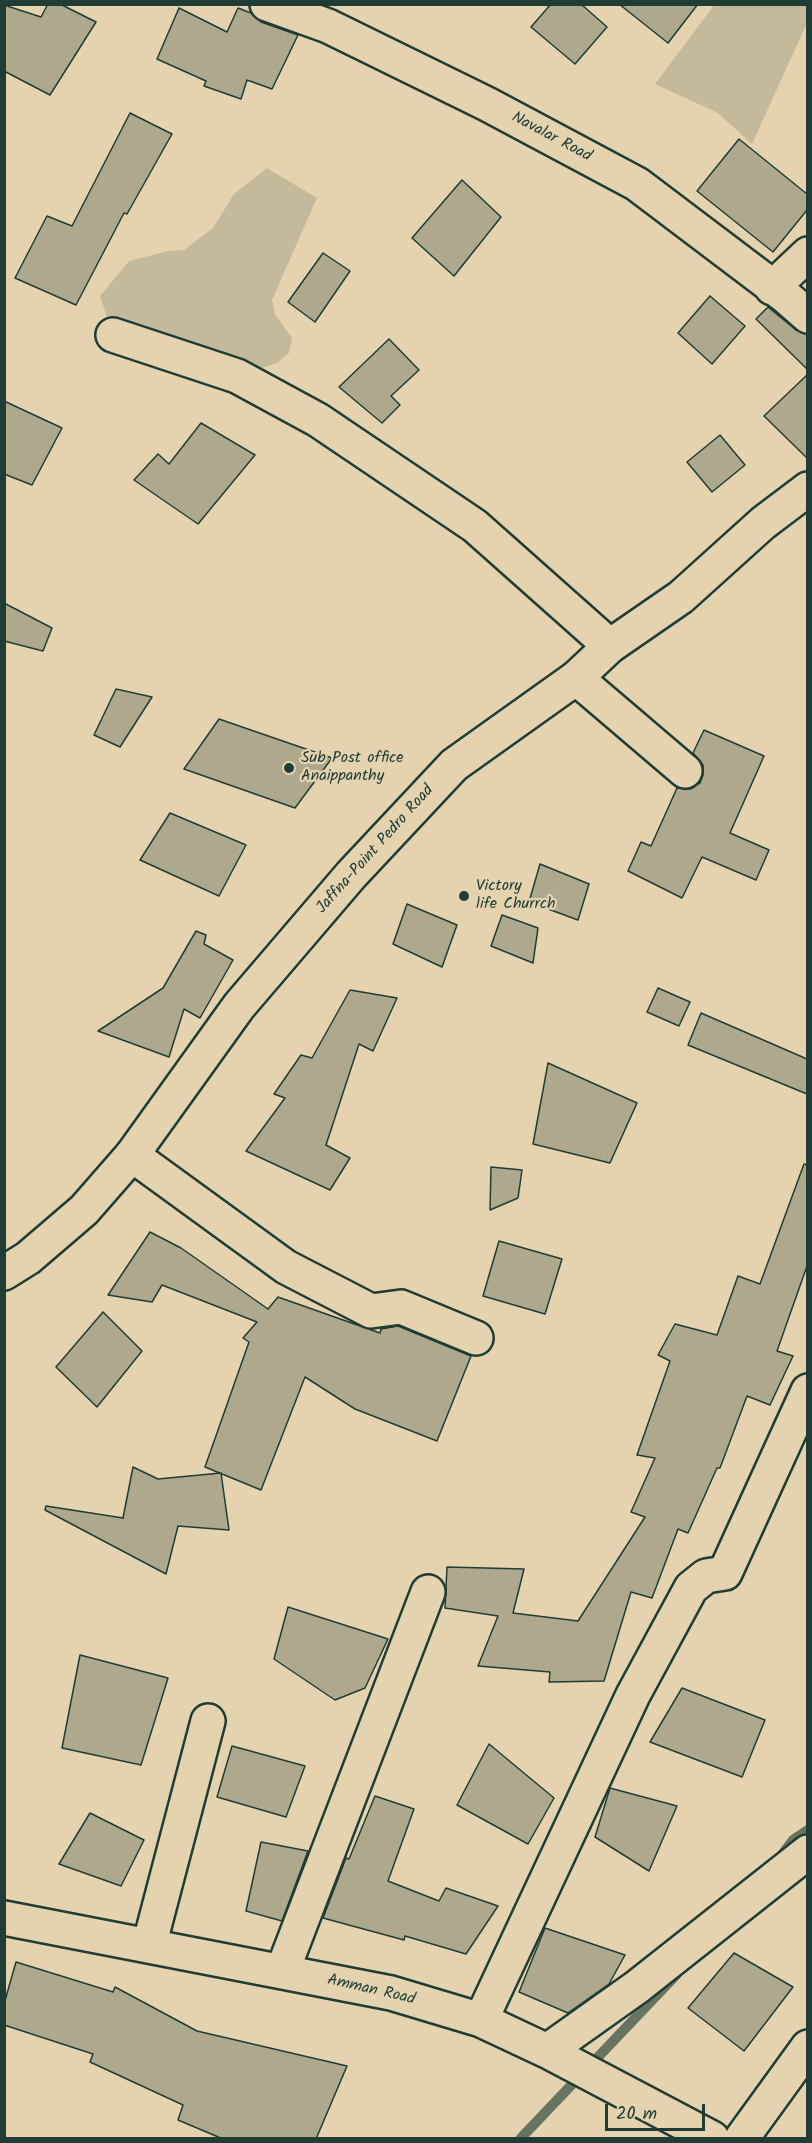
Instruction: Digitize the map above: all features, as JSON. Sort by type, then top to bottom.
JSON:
[{"type":"street","name":"Navalar Road","points":[[267,4],[328,26],[487,104],[637,184],[807,316]]},
{"type":"street","points":[[772,288],[807,254]]},
{"type":"street","points":[[113,335],[237,376],[327,426],[475,526],[610,646]]},
{"type":"street","name":"Jaffna-Point Pedro Road","points":[[4,1273],[28,1258],[84,1210],[132,1155],[239,1006],[351,875],[453,765],[576,678],[610,646],[681,597],[763,523],[807,489]]},
{"type":"street","points":[[576,678],[685,771]]},
{"type":"street","points":[[132,1155],[286,1267],[371,1311],[401,1307],[476,1338]]},
{"type":"street","points":[[481,2020],[633,1695],[691,1588],[706,1576],[725,1574],[807,1391]]},
{"type":"street","points":[[282,1972],[428,1592]]},
{"type":"street","points":[[149,1946],[208,1721]]},
{"type":"street","points":[[547,2051],[637,1987],[807,1852]]},
{"type":"street","name":"Amman Road","points":[[4,1918],[391,1993],[481,2020],[547,2051],[712,2139]]},
{"type":"street","points":[[742,2139],[807,2047]]},
{"type":"shaded area","points":[[715,4],[807,5],[807,23],[752,144],[718,113],[655,84]]},
{"type":"shaded area","points":[[267,168],[317,198],[272,300],[275,314],[292,338],[289,353],[277,363],[237,376],[113,335],[100,296],[129,261],[168,251],[184,250],[213,228],[234,194]]},
{"type":"building","points":[[48,4],[60,4],[96,22],[50,95],[4,71],[4,5],[41,17]]},
{"type":"building","points":[[551,4],[581,4],[607,27],[575,64],[531,27]]},
{"type":"building","points":[[619,4],[698,4],[668,43]]},
{"type":"building","points":[[179,8],[227,32],[238,8],[251,13],[261,22],[298,35],[272,89],[247,80],[241,99],[204,86],[206,81],[157,59]]},
{"type":"building","points":[[130,113],[172,134],[127,214],[124,213],[76,305],[15,278],[47,216],[72,226]]},
{"type":"building","points":[[739,139],[807,194],[807,210],[773,252],[697,191]]},
{"type":"building","points":[[462,180],[501,217],[454,276],[412,238]]},
{"type":"building","points":[[323,253],[350,271],[315,322],[288,302]]},
{"type":"building","points":[[710,296],[745,326],[712,364],[678,333]]},
{"type":"building","points":[[768,307],[796,330],[807,334],[807,369],[756,319]]},
{"type":"building","points":[[389,339],[419,370],[391,396],[400,405],[382,423],[339,387]]},
{"type":"building","points":[[807,375],[807,458],[764,416]]},
{"type":"building","points":[[4,401],[62,428],[32,485],[4,474]]},
{"type":"building","points":[[201,423],[255,455],[198,524],[134,480],[158,454],[169,464]]},
{"type":"building","points":[[720,435],[745,465],[712,492],[687,462]]},
{"type":"building","points":[[4,603],[52,628],[43,651],[4,641]]},
{"type":"building","points":[[116,689],[152,697],[120,747],[94,735]]},
{"type":"building","points":[[219,719],[332,758],[295,808],[184,769]]},
{"type":"building","points":[[704,730],[764,756],[730,833],[769,850],[756,880],[702,857],[682,898],[628,871],[641,842],[651,846],[677,788],[691,789],[700,783],[703,765],[693,753]]},
{"type":"building","points":[[170,813],[246,845],[219,896],[140,860]]},
{"type":"building","points":[[540,864],[589,884],[578,920],[529,902]]},
{"type":"building","points":[[407,904],[457,925],[442,967],[393,944]]},
{"type":"building","points":[[502,915],[538,928],[533,963],[491,946]]},
{"type":"building","points":[[196,931],[206,935],[204,944],[233,960],[200,1018],[184,1009],[169,1057],[98,1031],[163,988]]},
{"type":"building","points":[[658,988],[690,1002],[679,1026],[647,1012]]},
{"type":"building","points":[[350,990],[397,998],[373,1051],[359,1044],[326,1145],[350,1158],[330,1190],[246,1151],[285,1098],[274,1094],[301,1055],[312,1058]]},
{"type":"building","points":[[701,1013],[807,1059],[807,1094],[688,1045]]},
{"type":"building","points":[[548,1063],[637,1103],[610,1163],[533,1144]]},
{"type":"building","points":[[804,1164],[807,1165],[807,1266],[777,1351],[793,1356],[770,1405],[747,1396],[720,1468],[717,1468],[688,1533],[678,1529],[652,1598],[631,1592],[604,1681],[549,1682],[550,1672],[478,1666],[498,1616],[445,1608],[447,1567],[524,1569],[513,1613],[578,1621],[645,1517],[631,1512],[655,1458],[637,1455],[670,1361],[658,1355],[675,1324],[717,1335],[738,1276],[760,1284]]},
{"type":"building","points":[[491,1167],[522,1170],[518,1198],[490,1210]]},
{"type":"building","points":[[150,1232],[181,1248],[268,1309],[278,1297],[380,1333],[381,1329],[398,1326],[471,1356],[437,1441],[355,1409],[305,1377],[261,1490],[205,1467],[249,1342],[243,1338],[257,1322],[162,1285],[152,1302],[108,1295]]},
{"type":"building","points":[[499,1241],[562,1259],[545,1314],[483,1296]]},
{"type":"building","points":[[103,1312],[142,1351],[97,1407],[56,1367]]},
{"type":"building","points":[[133,1467],[158,1479],[221,1473],[229,1530],[178,1526],[166,1574],[45,1510],[46,1506],[123,1518]]},
{"type":"building","points":[[288,1607],[388,1639],[365,1688],[335,1700],[274,1659]]},
{"type":"building","points":[[80,1655],[168,1678],[141,1765],[62,1748]]},
{"type":"building","points":[[682,1688],[765,1720],[742,1777],[650,1742]]},
{"type":"building","points":[[489,1744],[554,1798],[528,1844],[457,1805]]},
{"type":"building","points":[[232,1746],[305,1766],[286,1817],[217,1797]]},
{"type":"building","points":[[610,1788],[677,1806],[649,1871],[595,1837]]},
{"type":"building","points":[[375,1796],[414,1809],[388,1881],[439,1901],[446,1888],[498,1906],[466,1954],[405,1936],[404,1940],[323,1918],[346,1858],[349,1859]]},
{"type":"building","points":[[90,1813],[144,1840],[121,1886],[59,1864]]},
{"type":"building","points":[[261,1842],[308,1851],[282,1921],[246,1911]]},
{"type":"building","points":[[545,1928],[625,1955],[609,1984],[568,2013],[519,1992]]},
{"type":"building","points":[[734,1953],[793,1987],[744,2051],[688,2008]]},
{"type":"building","points":[[16,1962],[113,1992],[115,1987],[197,2031],[347,2066],[316,2139],[223,2139],[178,2120],[183,2105],[90,2062],[93,2054],[4,2025],[4,2004]]},
{"type":"waterway","points":[[780,1857],[793,1840],[808,1830]]},
{"type":"waterway","points":[[521,2138],[677,1974]]},
{"type":"place","name":"Sub Post office Anaippanthy","points":[[289,768]]},
{"type":"place","name":"Victory life Churrch","points":[[464,896]]}]
